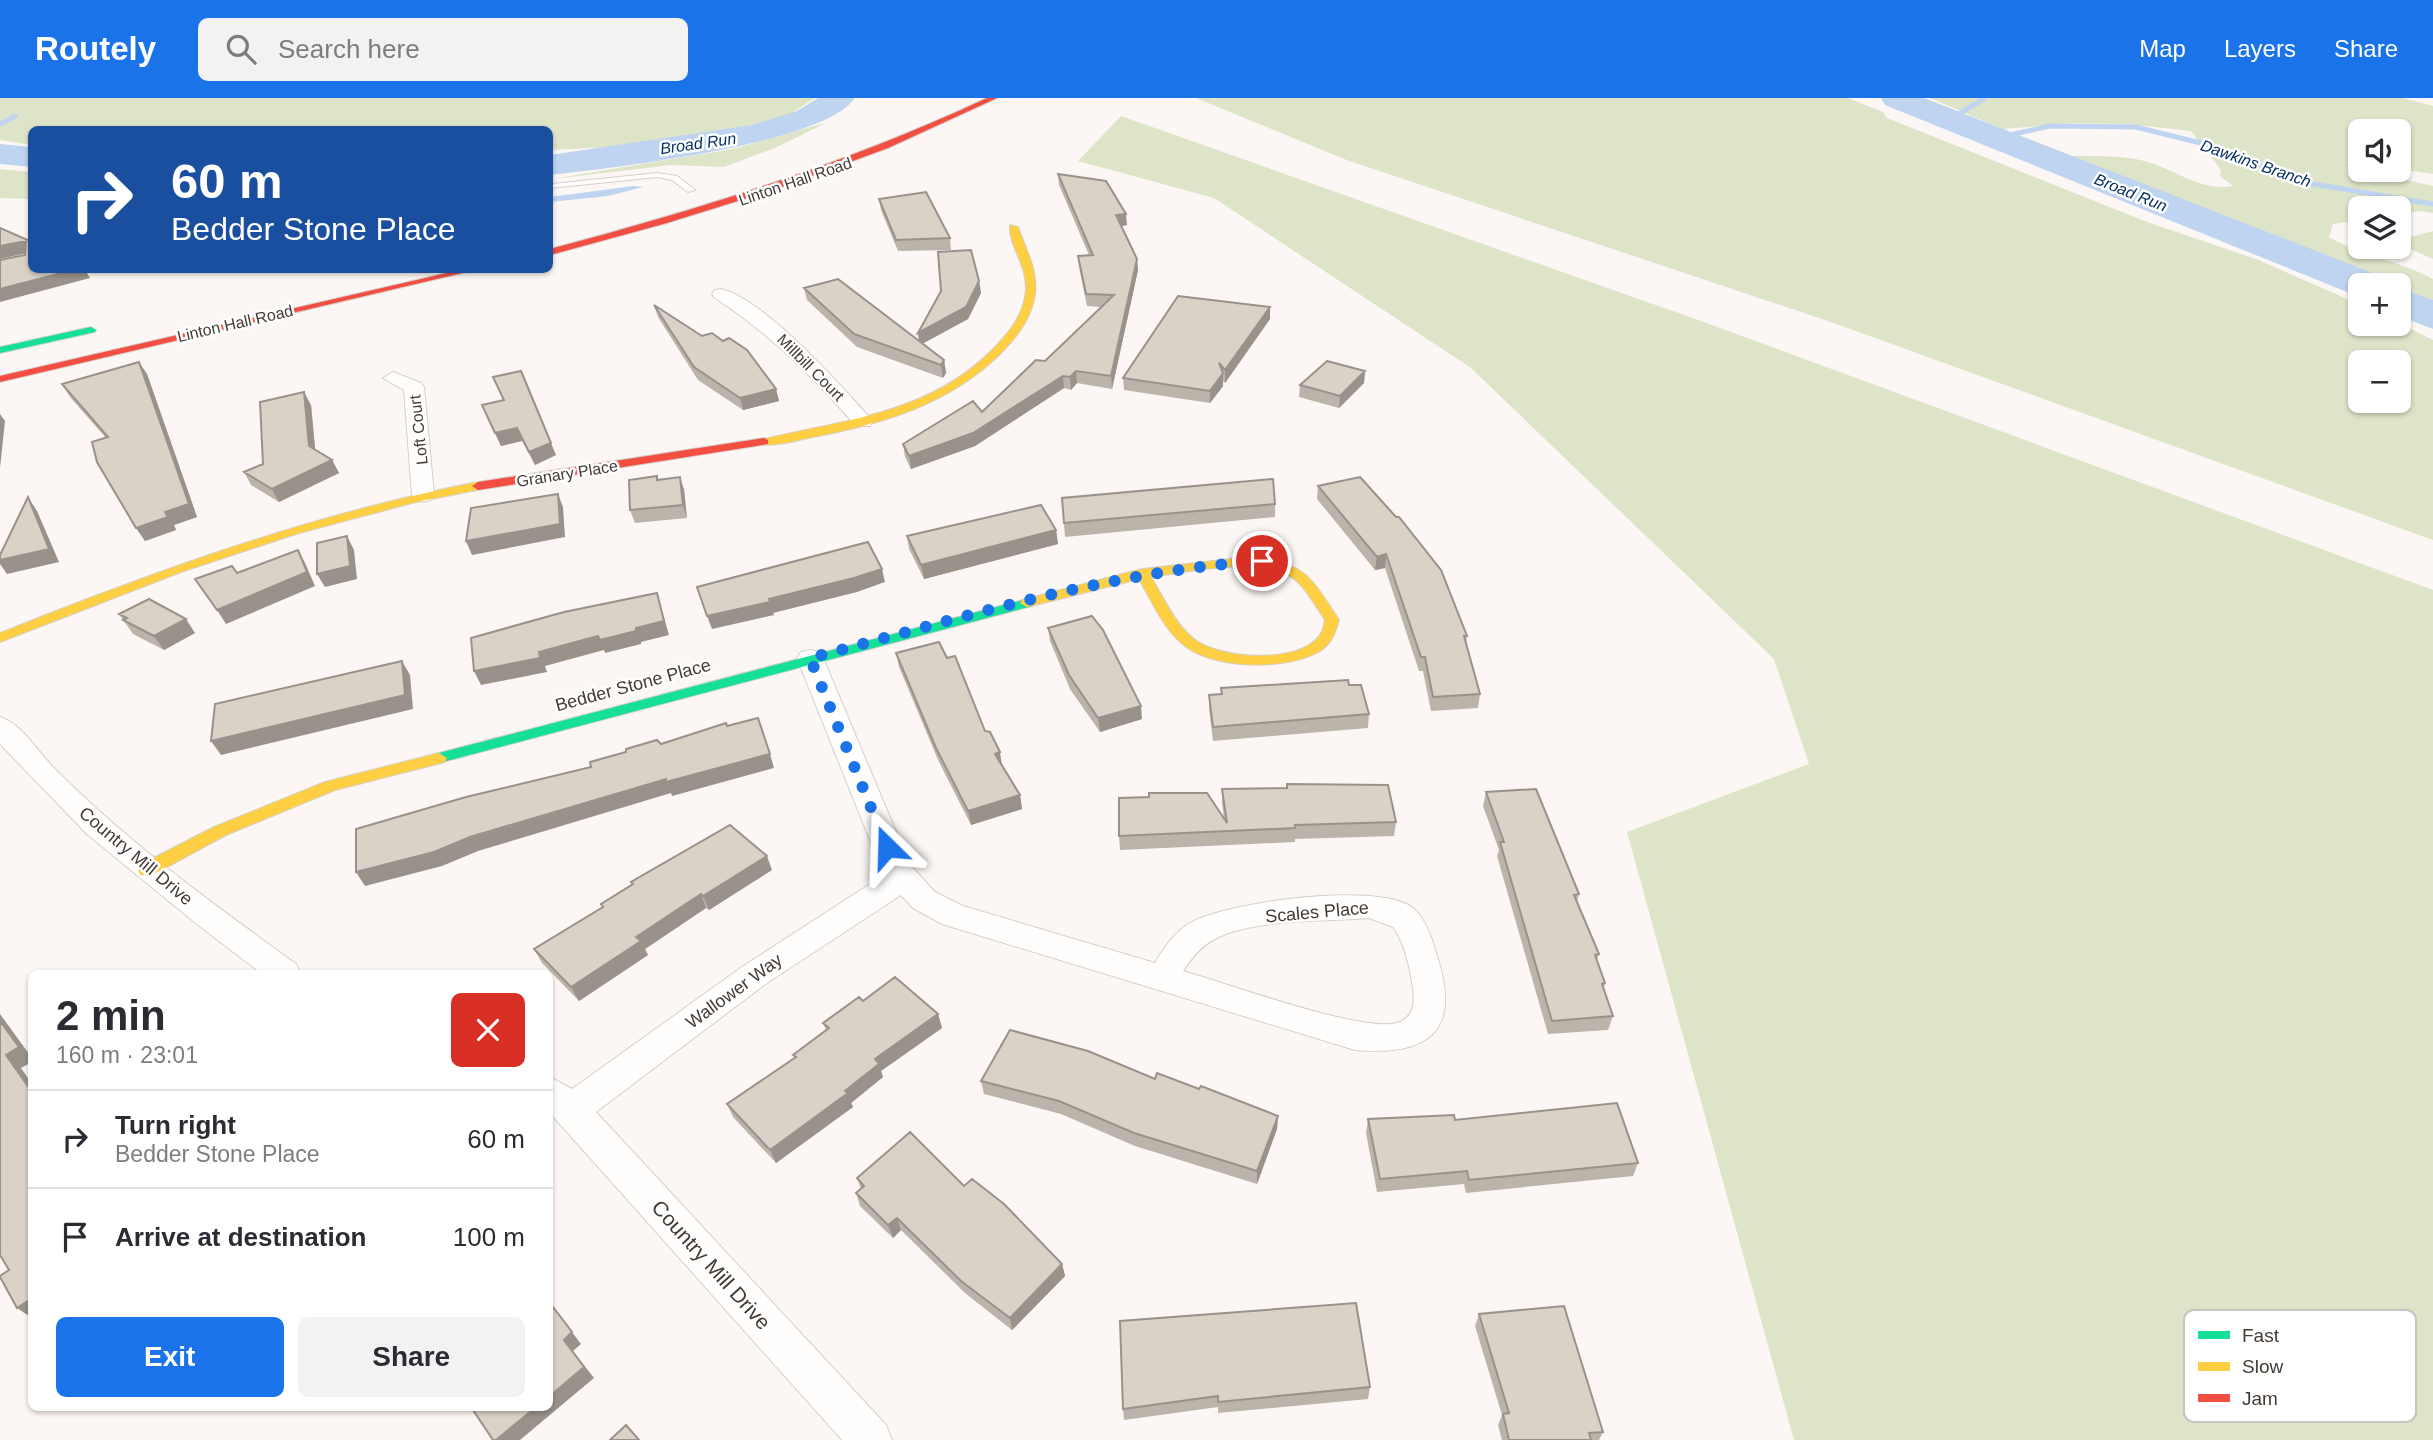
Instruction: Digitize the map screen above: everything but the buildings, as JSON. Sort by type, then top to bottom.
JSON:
[{"type":"street","name":"Linton Hall Road","points":[[553,251],[811,177],[925,132],[993,98]]},
{"type":"street","name":"Linton Hall Road","points":[[668,196],[711,184]]},
{"type":"street","name":"Granary Place","points":[[0,638],[224,549],[305,523],[423,495],[748,445],[863,422],[929,398],[960,382],[990,358],[1028,312],[1030,272],[1013,227]]},
{"type":"street","name":"Linton Hall Road","points":[[0,379],[457,273]]},
{"type":"street","name":"Millbill Court","points":[[721,293],[784,337],[809,360],[863,422]]},
{"type":"street","points":[[0,350],[105,326]]},
{"type":"street","name":"Loft Court","points":[[393,378],[414,387],[423,495]]},
{"type":"street","name":"Bedder Stone Place","points":[[146,870],[232,825],[331,786],[810,658],[1142,573],[1195,566],[1276,563],[1301,575],[1332,620],[1332,629],[1320,645],[1297,655],[1232,659],[1211,655],[1186,640],[1142,573]]},
{"type":"street","name":"Scales Place","points":[[810,658],[902,879],[924,900],[953,915],[1161,980],[1355,1036],[1385,1038],[1412,1033],[1426,1020],[1431,1002],[1415,932],[1403,917],[1385,908],[1369,906],[1230,920],[1203,930],[1182,946],[1161,980]]},
{"type":"street","name":"Country Mill Drive","points":[[0,726],[86,817],[146,870],[281,970]]},
{"type":"street","name":"Wallower Way","points":[[560,1101],[798,944],[902,879]]},
{"type":"street","name":"Country Mill Drive","points":[[560,1101],[871,1440]]},
{"type":"lane","points":[[553,186],[657,175],[674,178],[691,190]]},
{"type":"green space","points":[[0,98],[815,98],[776,123],[748,130],[633,146],[553,150],[553,126],[28,126],[28,145],[0,140]]},
{"type":"green space","points":[[1196,98],[1848,98],[1883,112],[1887,118],[2147,222],[2256,259],[2348,299],[2348,336],[2411,336],[2411,329],[2433,340],[2433,540],[1831,322],[1349,161]]},
{"type":"green space","points":[[1930,98],[2403,98],[2433,106],[2433,174],[2411,171],[2411,119],[2348,119],[2348,163],[2343,162],[2348,163],[2348,182],[2411,181],[2433,186],[2433,213],[2411,212],[2411,196],[2348,196],[2348,222],[2333,224],[2329,237],[2348,246],[2348,259],[2382,259],[2433,279],[2433,300],[2411,292],[2411,273],[2358,273],[2302,253],[2068,156],[2135,159],[2199,183],[2233,186],[2220,176],[2221,170],[2191,131],[2127,124],[2075,123],[2003,129]]},
{"type":"green space","points":[[1121,116],[1701,321],[2433,590],[2433,1440],[1794,1440],[1627,832],[1809,764],[1774,659],[1471,368],[1214,198],[1078,161]]},
{"type":"green space","points":[[828,122],[775,148],[724,167],[672,165],[553,179],[553,179],[733,149]]},
{"type":"green space","points":[[0,169],[28,172],[28,199],[0,198]]},
{"type":"green space","points":[[2433,231],[2433,259],[2411,249],[2411,237]]},
{"type":"water","points":[[643,187],[608,196],[553,202],[553,197]]},
{"type":"waterway","name":"Broad Run","points":[[553,165],[756,134],[808,118],[840,98]]},
{"type":"waterway","name":"Broad Run","points":[[1896,98],[2348,278]]},
{"type":"waterway","points":[[1952,118],[1985,98]]},
{"type":"waterway","points":[[0,124],[15,116]]},
{"type":"waterway","name":"Dawkins Branch","points":[[1996,138],[2050,126],[2136,127],[2217,147],[2301,182],[2433,204]]},
{"type":"waterway","name":"Broad Run","points":[[0,154],[28,157]]},
{"type":"waterway","name":"Broad Run","points":[[2411,306],[2433,316]]},
{"type":"traffic: fast","points":[[0,350],[91,330]]},
{"type":"traffic: fast","points":[[439,758],[1027,603]]},
{"type":"traffic: slow","points":[[764,442],[830,430],[895,413],[956,385],[983,365],[1016,330],[1030,296],[1030,273],[1013,227]]},
{"type":"traffic: slow","points":[[0,638],[235,549],[355,513],[478,486]]},
{"type":"traffic: slow","points":[[1027,603],[1087,587],[1125,578],[1164,570],[1240,562],[1272,565],[1297,573],[1312,588],[1332,620],[1327,636],[1315,648],[1297,655],[1275,659],[1229,658],[1210,653],[1187,640],[1165,613],[1148,582],[1142,573]]},
{"type":"traffic: slow","points":[[146,870],[220,831],[331,786],[439,758]]},
{"type":"traffic: jam","points":[[553,251],[664,221],[831,167],[993,98]]},
{"type":"traffic: jam","points":[[0,379],[457,273]]},
{"type":"traffic: jam","points":[[478,486],[764,442]]},
{"type":"route","points":[[887,847],[810,658],[1142,573],[1262,561]]}]
